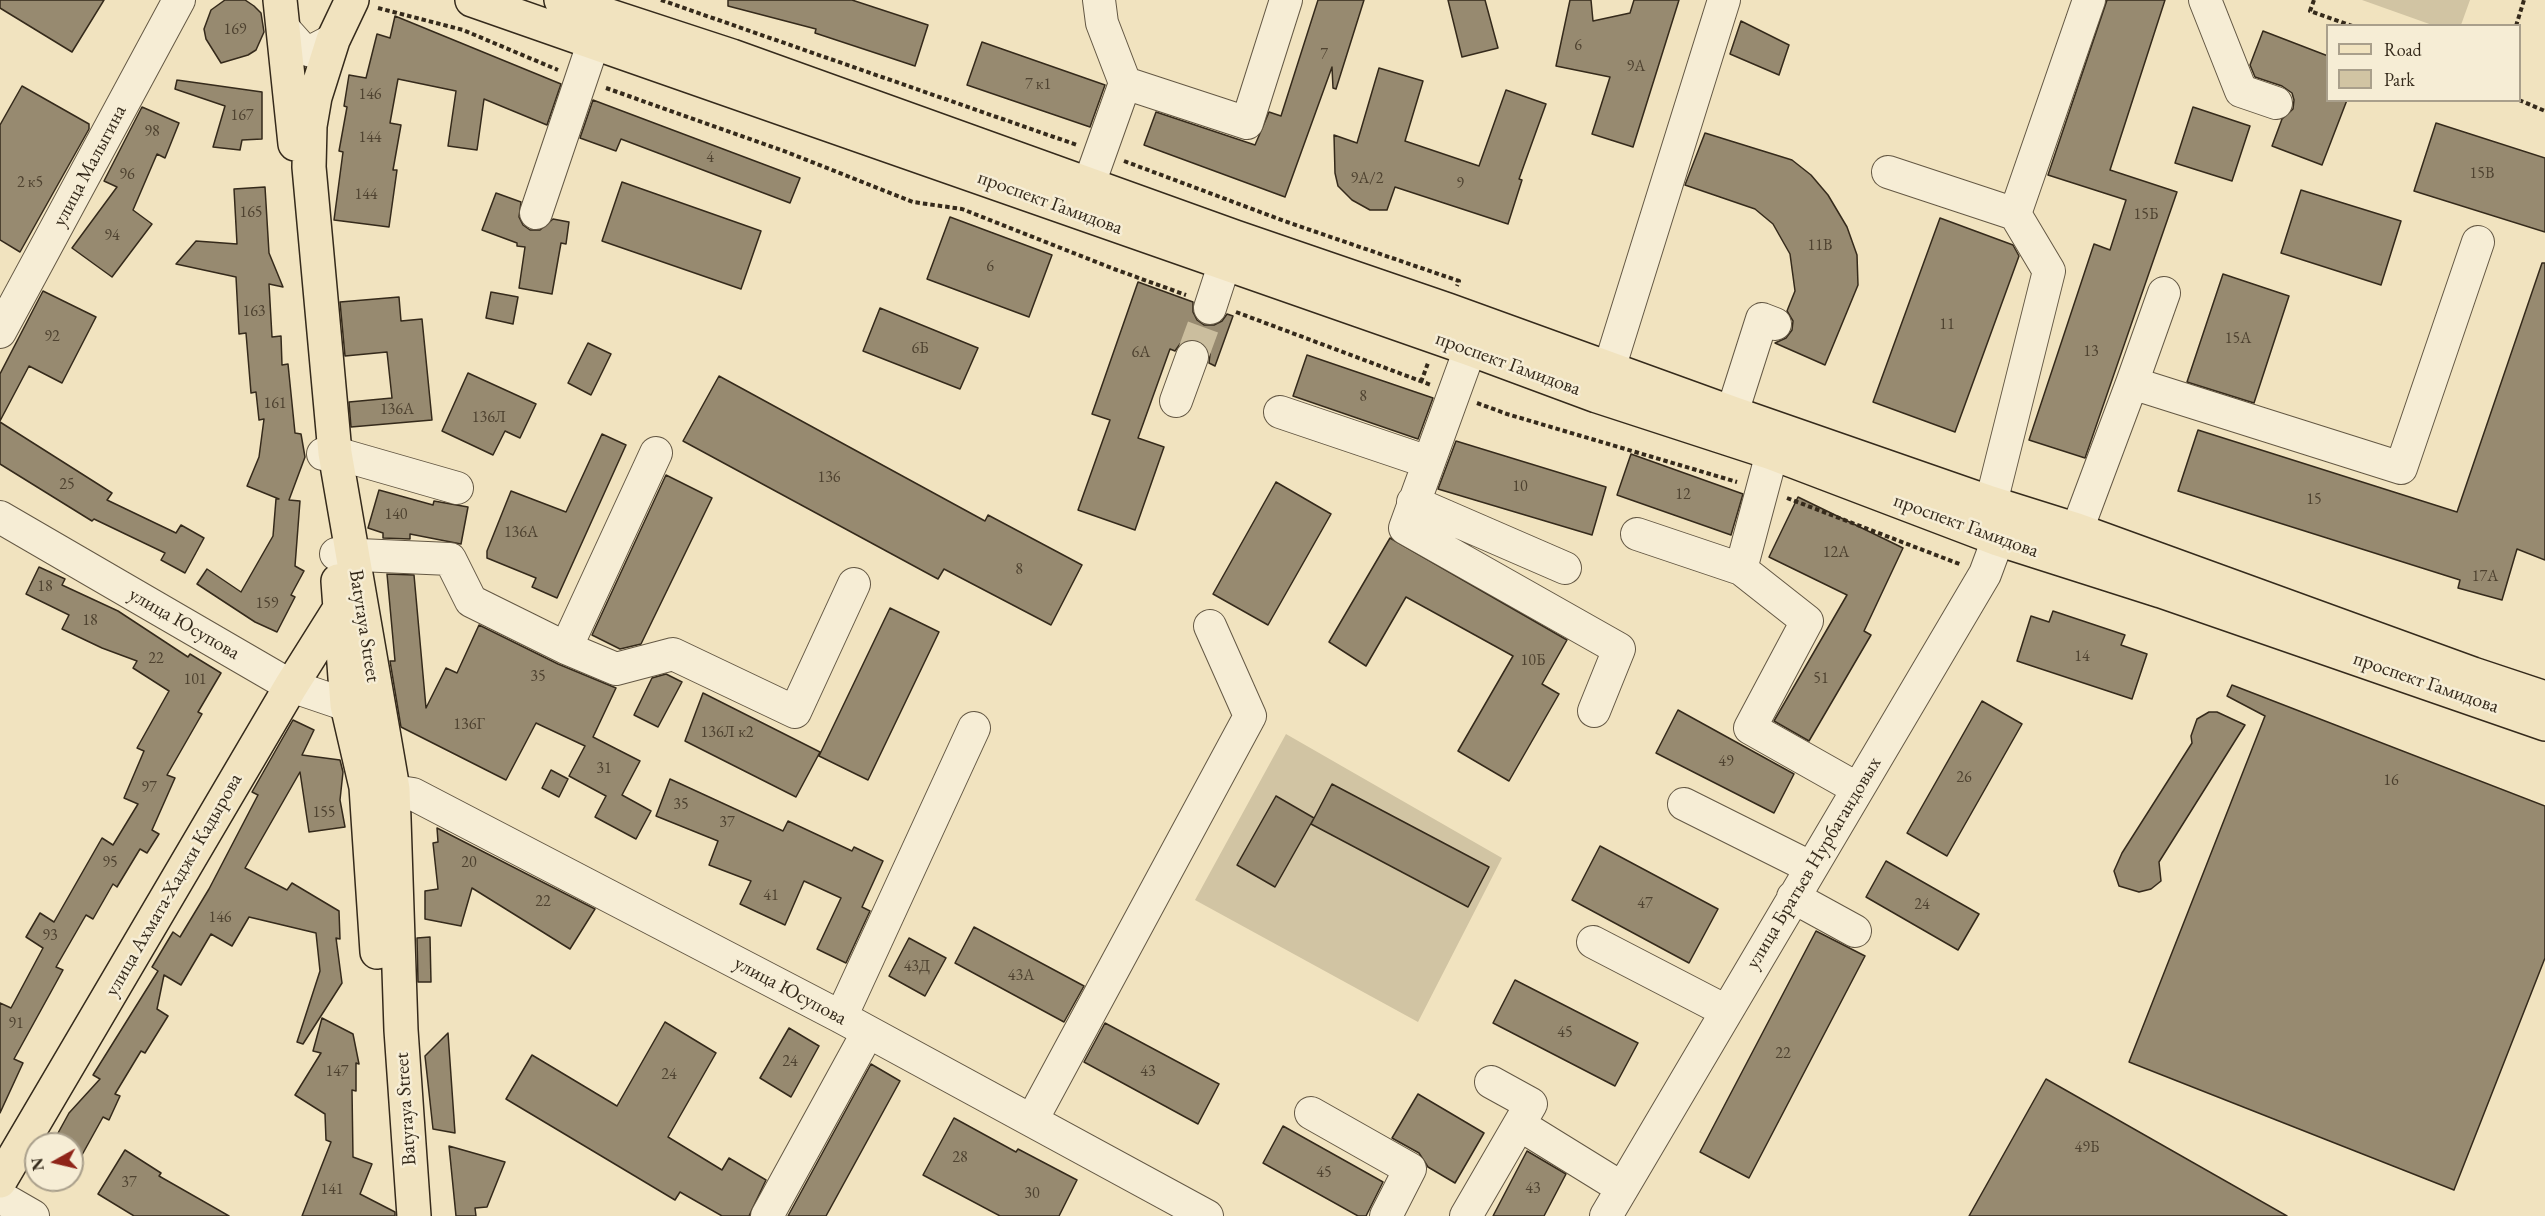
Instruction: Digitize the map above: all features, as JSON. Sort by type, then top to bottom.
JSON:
[{"type":"main road","name":"проспект Гамидова","points":[[472,0],[593,44],[723,86],[1598,396],[1772,453],[1998,539],[2161,591],[2545,724]]},
{"type":"main road","name":"проспект Гамидова","points":[[561,0],[732,56],[1732,413],[1991,503],[2077,530],[2545,698]]},
{"type":"main road","name":"Batyraya Street","points":[[329,454],[309,167],[310,126],[315,97],[333,40],[367,5]]},
{"type":"main road","name":"Batyraya Street","points":[[282,14],[329,454],[344,555],[356,566],[351,607],[362,703],[379,788],[414,1216]]},
{"type":"main road","name":"улица Ахмата-Хаджи Кадырова","points":[[0,1181],[291,686],[351,607]]},
{"type":"main road","name":"Batyraya Street","points":[[379,788],[394,1216]]},
{"type":"street","name":"улица Малыгина","points":[[0,332],[179,0]]},
{"type":"street","points":[[1089,184],[1125,83],[1102,23],[1099,0]]},
{"type":"street","points":[[1125,83],[1247,123],[1286,0]]},
{"type":"street","points":[[1609,369],[1724,0]]},
{"type":"street","points":[[2015,214],[2089,0]]},
{"type":"street","points":[[2205,0],[2241,91],[2276,103]]},
{"type":"street","points":[[282,14],[301,48],[312,51],[333,40]]},
{"type":"street","points":[[536,213],[593,44]]},
{"type":"street","points":[[723,86],[732,56]]},
{"type":"street","points":[[1887,172],[2015,214],[2049,271],[1991,503],[1998,539]]},
{"type":"street","points":[[2132,383],[2400,468],[2478,242]]},
{"type":"street","points":[[1211,306],[1224,265]]},
{"type":"street","points":[[2077,530],[2164,293]]},
{"type":"street","points":[[1732,413],[1762,319],[1775,324]]},
{"type":"street","points":[[1470,349],[1405,528],[1619,650],[1594,711]]},
{"type":"street","points":[[1176,401],[1192,357]]},
{"type":"street","points":[[1280,412],[1428,462]]},
{"type":"street","points":[[566,648],[656,453]]},
{"type":"street","points":[[1741,569],[1772,453]]},
{"type":"street","points":[[329,454],[457,488]]},
{"type":"street","points":[[1413,502],[1565,568]]},
{"type":"street","name":"улица Юсупова","points":[[0,517],[291,686],[362,703]]},
{"type":"street","points":[[1636,534],[1741,569],[1807,621],[1750,728],[1858,789]]},
{"type":"street","name":"улица Братьев Нурбагандовых","points":[[1606,1216],[1985,574],[1998,539]]},
{"type":"street","points":[[344,555],[450,560],[471,601],[566,648],[616,669],[674,654],[795,712],[854,584]]},
{"type":"street","points":[[1032,1120],[1250,716],[1210,626]]},
{"type":"street","points":[[841,1017],[974,728]]},
{"type":"street","name":"улица Юсупова","points":[[379,788],[413,794],[841,1017],[1207,1216]]},
{"type":"street","points":[[1684,804],[1810,867]]},
{"type":"street","points":[[1793,897],[1855,931]]},
{"type":"street","points":[[1593,942],[1726,1011]]},
{"type":"street","points":[[766,1216],[868,1032]]},
{"type":"street","points":[[1467,1216],[1531,1104],[1491,1082]]},
{"type":"street","points":[[1311,1113],[1410,1170],[1386,1216]]},
{"type":"street","points":[[1521,1125],[1622,1188]]},
{"type":"street","points":[[0,1197],[33,1216]]},
{"type":"path","points":[[661,0],[1101,153],[1287,222],[1459,281]]},
{"type":"path","points":[[2314,0],[2310,11],[2346,24]]},
{"type":"path","points":[[2517,24],[2524,0]]},
{"type":"path","points":[[367,5],[463,30],[580,79],[784,151],[913,202],[962,208],[1113,269],[1507,414],[1808,504],[1959,564]]},
{"type":"path","points":[[2521,101],[2545,111]]},
{"type":"green space","points":[[2362,0],[2470,0],[2461,24],[2429,24]]},
{"type":"green space","points":[[1286,734],[1502,858],[1418,1022],[1195,900]]},
{"type":"building","points":[[0,0],[104,0],[72,52],[0,8]]},
{"type":"building","points":[[225,0],[245,0],[254,6],[261,13],[264,32],[256,50],[248,55],[221,63],[206,39],[204,29],[211,10]]},
{"type":"building","points":[[728,0],[852,0],[928,25],[915,66],[815,33],[816,29],[728,6]]},
{"type":"building","points":[[1318,0],[1364,0],[1336,89],[1333,88],[1332,67],[1285,197],[1144,145],[1156,112],[1255,145],[1269,112],[1281,116]]},
{"type":"building","points":[[1448,0],[1485,0],[1498,48],[1462,57]]},
{"type":"building","points":[[1570,0],[1591,0],[1593,21],[1630,13],[1634,0],[1679,0],[1633,147],[1592,134],[1610,77],[1556,66]]},
{"type":"building","points":[[2107,0],[2165,0],[2110,170],[2177,192],[2085,458],[2029,440],[2094,244],[2110,250],[2126,200],[2048,175]]},
{"type":"building","points":[[395,16],[561,84],[547,125],[484,99],[477,150],[448,146],[456,91],[398,79],[390,123],[401,125],[393,170],[397,170],[389,227],[334,220],[343,152],[339,151],[347,107],[344,106],[349,75],[366,78],[377,34],[390,38]]},
{"type":"building","points":[[1741,21],[1789,45],[1779,75],[1730,54]]},
{"type":"building","points":[[2263,31],[2326,55],[2326,102],[2346,102],[2322,165],[2272,146],[2282,119],[2293,109],[2294,100],[2292,93],[2282,86],[2255,77],[2250,65]]},
{"type":"building","points":[[982,42],[1105,85],[1090,127],[967,85]]},
{"type":"building","points":[[1379,68],[1423,81],[1405,141],[1479,166],[1506,90],[1546,104],[1519,179],[1522,180],[1508,224],[1395,187],[1387,210],[1370,210],[1352,200],[1338,186],[1335,173],[1334,135],[1357,143]]},
{"type":"building","points":[[177,80],[262,92],[262,139],[242,140],[240,150],[213,147],[225,106],[175,89]]},
{"type":"building","points":[[22,86],[89,124],[89,129],[20,252],[0,240],[0,125]]},
{"type":"building","points":[[593,100],[800,178],[790,203],[621,139],[616,151],[580,138]]},
{"type":"building","points":[[142,107],[179,123],[165,158],[157,154],[133,210],[152,224],[112,277],[72,248],[117,187],[104,181]]},
{"type":"building","points":[[2193,107],[2250,126],[2232,181],[2175,163]]},
{"type":"building","points":[[2436,123],[2545,158],[2545,232],[2414,191]]},
{"type":"building","points":[[1705,133],[1792,160],[1811,175],[1828,195],[1847,227],[1857,255],[1858,285],[1825,365],[1775,343],[1786,338],[1792,330],[1793,321],[1787,311],[1795,291],[1790,254],[1773,224],[1755,209],[1685,185]]},
{"type":"building","points":[[622,182],[761,231],[741,289],[602,241]]},
{"type":"building","points":[[265,187],[269,253],[283,287],[269,284],[272,337],[281,336],[282,365],[288,364],[295,433],[301,434],[305,457],[289,500],[300,501],[295,566],[304,571],[291,595],[295,597],[277,632],[255,622],[197,584],[207,569],[241,592],[273,536],[276,499],[279,499],[247,486],[259,457],[264,419],[259,420],[256,392],[251,393],[246,333],[239,334],[236,277],[176,264],[196,241],[237,244],[234,189]]},
{"type":"building","points":[[2301,190],[2401,221],[2381,285],[2281,253]]},
{"type":"building","points":[[496,193],[521,202],[519,217],[523,225],[530,230],[540,230],[553,219],[569,222],[566,244],[561,243],[552,294],[519,288],[525,247],[517,246],[517,243],[482,230]]},
{"type":"building","points":[[950,217],[1052,255],[1029,317],[927,279]]},
{"type":"building","points":[[1940,218],[2013,245],[2019,256],[1955,432],[1873,402]]},
{"type":"building","points":[[2542,263],[2545,263],[2545,560],[2517,549],[2502,600],[2458,588],[2460,580],[2178,491],[2198,430],[2457,512]]},
{"type":"building","points":[[2223,274],[2289,296],[2254,403],[2187,382]]},
{"type":"building","points":[[1138,282],[1193,302],[1193,312],[1197,320],[1204,325],[1214,325],[1222,321],[1227,314],[1233,316],[1215,366],[1209,363],[1210,354],[1206,346],[1198,340],[1188,339],[1175,351],[1170,349],[1138,438],[1164,447],[1135,530],[1078,510],[1110,420],[1092,414]]},
{"type":"building","points":[[43,291],[96,317],[62,383],[29,366],[0,421],[0,374]]},
{"type":"building","points":[[491,292],[518,297],[513,324],[486,318]]},
{"type":"building","points":[[399,297],[401,321],[422,319],[432,420],[351,427],[349,402],[392,398],[387,352],[345,356],[340,302]]},
{"type":"building","points":[[880,308],[978,348],[960,389],[863,351]]},
{"type":"building","points":[[588,343],[611,354],[591,395],[568,383]]},
{"type":"building","points":[[1307,355],[1433,398],[1418,439],[1293,396]]},
{"type":"building","points":[[468,373],[536,404],[520,438],[505,431],[493,455],[442,431]]},
{"type":"building","points":[[719,376],[985,521],[988,515],[1082,565],[1051,625],[944,569],[938,579],[683,441]]},
{"type":"building","points":[[0,422],[112,493],[107,500],[176,533],[181,525],[204,538],[185,573],[161,560],[165,553],[94,519],[92,521],[0,464]]},
{"type":"building","points":[[602,434],[626,445],[557,598],[532,587],[536,578],[487,558],[487,551],[511,491],[566,512]]},
{"type":"building","points":[[1456,441],[1606,487],[1592,535],[1438,489]]},
{"type":"building","points":[[1631,454],[1743,494],[1731,535],[1617,495]]},
{"type":"building","points":[[666,475],[712,498],[641,644],[620,649],[592,635]]},
{"type":"building","points":[[1276,482],[1331,514],[1268,625],[1213,594]]},
{"type":"building","points":[[379,490],[433,505],[434,501],[468,507],[461,544],[410,534],[410,539],[383,538],[383,533],[368,528]]},
{"type":"building","points":[[1798,497],[1903,548],[1864,631],[1871,635],[1809,741],[1774,721],[1847,595],[1769,557]]},
{"type":"building","points":[[1390,538],[1567,640],[1542,684],[1559,694],[1509,781],[1458,751],[1513,656],[1406,597],[1366,666],[1329,642]]},
{"type":"building","points":[[39,567],[65,579],[62,585],[118,611],[188,657],[190,654],[221,673],[198,712],[202,714],[167,775],[175,778],[152,830],[159,834],[147,853],[140,849],[117,887],[113,884],[93,919],[86,915],[56,967],[63,970],[14,1059],[23,1063],[0,1113],[0,1003],[11,1008],[43,948],[26,937],[40,913],[54,922],[102,838],[113,845],[138,804],[124,798],[144,751],[137,748],[169,691],[133,668],[137,661],[62,629],[69,615],[26,594]]},
{"type":"building","points":[[387,574],[414,575],[426,708],[446,668],[457,673],[479,625],[558,664],[616,688],[593,737],[640,761],[622,795],[651,811],[636,839],[595,817],[606,796],[569,776],[585,746],[536,723],[506,780],[401,727],[390,661],[395,661]]},
{"type":"building","points":[[890,608],[939,632],[868,780],[819,756]]},
{"type":"building","points":[[2053,611],[2125,635],[2121,645],[2147,654],[2132,699],[2017,661],[2031,616],[2049,622]]},
{"type":"building","points":[[666,674],[682,682],[658,727],[634,715],[652,678]]},
{"type":"building","points":[[2232,685],[2545,806],[2545,958],[2454,1190],[2129,1062],[2265,716],[2227,696]]},
{"type":"building","points":[[703,693],[820,752],[796,797],[685,741]]},
{"type":"building","points":[[1982,701],[2022,724],[1947,856],[1907,833]]},
{"type":"building","points":[[1678,710],[1794,774],[1774,813],[1656,753]]},
{"type":"building","points":[[2209,712],[2217,712],[2245,725],[2159,862],[2161,881],[2151,889],[2139,892],[2119,886],[2114,871],[2122,853],[2192,743],[2191,736],[2197,719]]},
{"type":"building","points":[[293,720],[314,730],[302,755],[340,760],[343,772],[340,800],[345,827],[309,832],[300,772],[245,868],[287,890],[292,883],[339,911],[340,939],[336,938],[342,983],[303,1044],[297,1042],[320,971],[316,933],[249,917],[232,946],[211,934],[181,985],[164,975],[157,1009],[168,1016],[145,1053],[141,1051],[115,1094],[120,1096],[109,1120],[103,1117],[84,1151],[84,1132],[59,1132],[69,1113],[100,1079],[93,1075],[158,971],[152,967],[173,932],[180,937],[209,889],[258,795],[252,792]]},
{"type":"building","points":[[551,770],[568,779],[559,797],[542,788]]},
{"type":"building","points":[[670,779],[783,831],[788,821],[852,851],[854,847],[883,861],[862,907],[870,911],[846,963],[817,949],[841,898],[804,881],[785,925],[740,904],[751,881],[709,865],[718,841],[656,816]]},
{"type":"building","points":[[1332,784],[1489,867],[1468,907],[1311,824]]},
{"type":"building","points":[[1276,796],[1314,818],[1275,887],[1237,865]]},
{"type":"building","points":[[437,828],[595,909],[570,949],[472,888],[461,926],[425,919],[425,891],[438,889],[433,843],[438,842]]},
{"type":"building","points":[[1600,846],[1718,909],[1689,963],[1572,900]]},
{"type":"building","points":[[1886,861],[1979,914],[1958,950],[1866,897]]},
{"type":"building","points":[[974,927],[1084,986],[1064,1022],[955,963]]},
{"type":"building","points":[[1816,931],[1865,956],[1749,1178],[1700,1152]]},
{"type":"building","points":[[430,937],[431,982],[418,982],[417,938]]},
{"type":"building","points":[[909,938],[946,958],[925,996],[889,976]]},
{"type":"building","points":[[1515,980],[1638,1043],[1615,1086],[1493,1023]]},
{"type":"building","points":[[322,1018],[353,1034],[359,1064],[356,1063],[356,1091],[352,1090],[353,1157],[372,1164],[360,1194],[395,1212],[395,1216],[302,1216],[331,1142],[326,1140],[325,1114],[295,1095],[321,1053],[313,1051]]},
{"type":"building","points":[[665,1022],[716,1053],[668,1137],[722,1170],[729,1158],[766,1180],[749,1216],[722,1216],[680,1192],[675,1200],[506,1099],[532,1055],[617,1106]]},
{"type":"building","points":[[1105,1023],[1219,1084],[1198,1124],[1084,1062]]},
{"type":"building","points":[[789,1028],[819,1046],[791,1097],[760,1078]]},
{"type":"building","points":[[448,1033],[455,1133],[433,1129],[425,1056]]},
{"type":"building","points":[[871,1064],[900,1081],[826,1216],[788,1216]]},
{"type":"building","points":[[2046,1079],[2287,1216],[1969,1216]]},
{"type":"building","points":[[1418,1094],[1484,1133],[1455,1183],[1428,1167],[1419,1153],[1392,1138]]},
{"type":"building","points":[[954,1118],[1016,1152],[1018,1149],[1077,1180],[1059,1216],[1000,1216],[923,1175]]},
{"type":"building","points":[[1283,1126],[1383,1182],[1366,1216],[1358,1216],[1263,1163]]},
{"type":"building","points":[[449,1146],[505,1162],[487,1207],[475,1208],[476,1216],[456,1216]]},
{"type":"building","points":[[125,1150],[161,1173],[159,1176],[229,1216],[134,1216],[98,1194]]},
{"type":"building","points":[[1527,1151],[1566,1174],[1544,1216],[1493,1216]]},
{"type":"tunnel","points":[[1192,357],[1210,308]]}]
